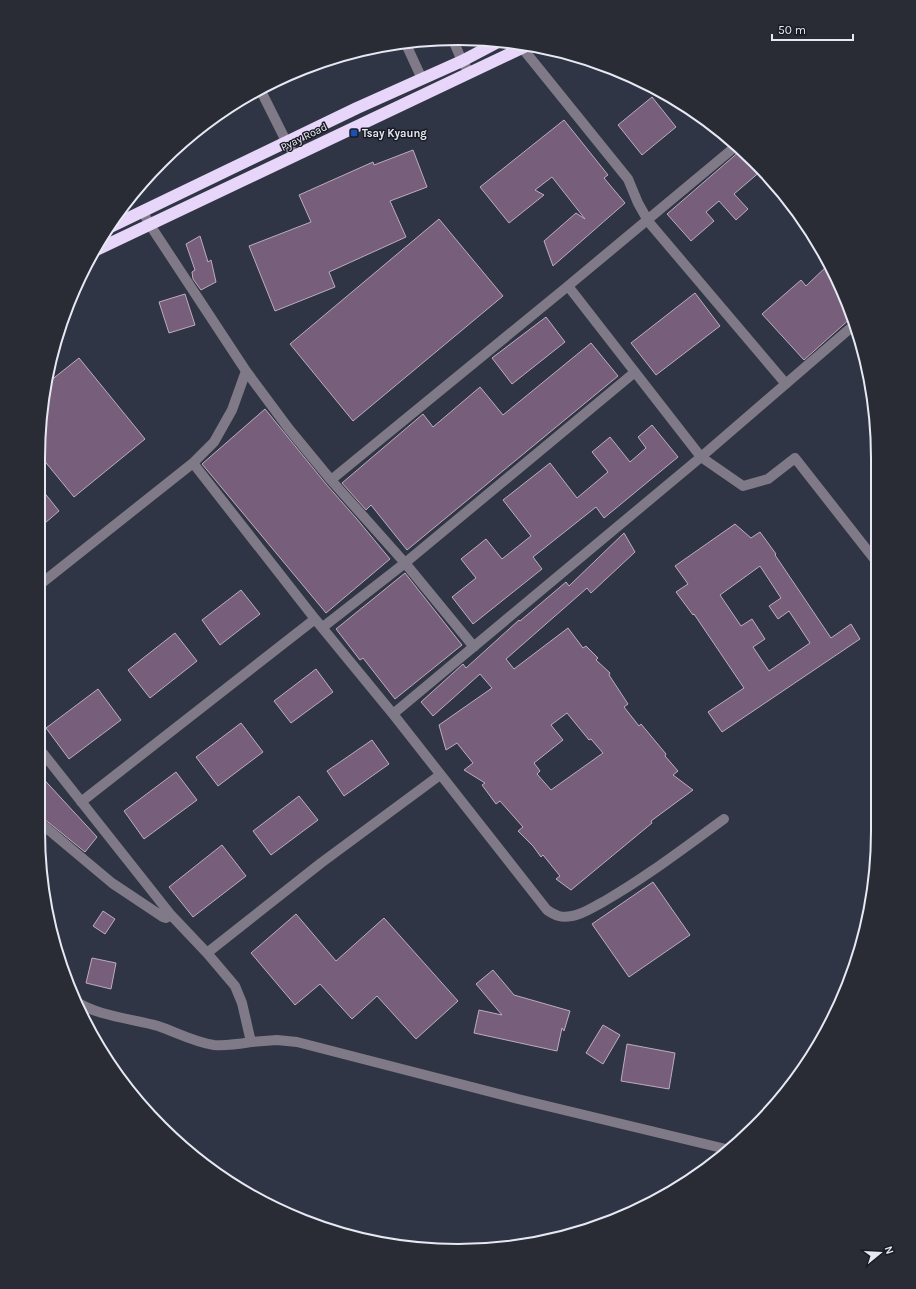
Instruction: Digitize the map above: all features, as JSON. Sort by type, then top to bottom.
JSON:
[{"type":"highway","name":"Pyay Road","points":[[119,223],[357,108],[462,61],[490,47]]},
{"type":"highway","name":"Pyay Road","points":[[103,247],[515,49]]},
{"type":"highway","points":[[196,186],[203,200]]},
{"type":"street","points":[[455,45],[462,61],[470,72]]},
{"type":"street","points":[[408,49],[422,79]]},
{"type":"street","points":[[526,51],[628,179],[647,220],[786,384]]},
{"type":"street","points":[[263,94],[295,156]]},
{"type":"street","points":[[330,480],[568,286],[732,149]]},
{"type":"street","points":[[143,212],[246,371],[289,429],[330,480],[405,563],[474,647]]},
{"type":"street","points":[[568,286],[701,457],[743,486],[768,479],[795,458],[871,555]]},
{"type":"street","points":[[393,714],[701,457],[850,328]]},
{"type":"street","points":[[45,580],[193,463],[214,442],[232,410],[246,371]]},
{"type":"street","points":[[323,628],[405,563],[635,372]]},
{"type":"street","points":[[193,463],[315,619],[393,714],[547,910],[562,917],[584,913],[626,889],[724,819]]},
{"type":"street","points":[[81,802],[315,619]]},
{"type":"street","points":[[45,756],[171,915],[207,953],[235,986],[242,1003],[251,1042]]},
{"type":"street","points":[[207,953],[321,863],[440,775]]},
{"type":"street","points":[[45,827],[112,883],[163,917],[166,918],[171,915]]},
{"type":"street","points":[[85,1008],[158,1026],[214,1045],[277,1040],[297,1042],[526,1101],[722,1148]]},
{"type":"building","points":[[652,97],[676,127],[642,155],[618,125]]},
{"type":"building","points":[[564,120],[608,175],[604,178],[625,203],[553,266],[544,241],[576,213],[585,219],[552,177],[535,190],[544,195],[509,223],[480,187]]},
{"type":"building","points":[[413,150],[427,187],[390,201],[406,237],[329,272],[335,287],[275,311],[249,246],[311,222],[299,195],[373,162],[374,165]]},
{"type":"building","points":[[737,154],[757,174],[734,194],[748,209],[736,220],[719,201],[706,212],[714,221],[691,241],[667,214]]},
{"type":"building","points":[[439,219],[503,296],[353,421],[290,344]]},
{"type":"building","points":[[200,236],[208,262],[211,260],[216,282],[201,290],[193,279],[192,272],[195,270],[186,244]]},
{"type":"building","points":[[825,268],[840,300],[848,321],[804,360],[762,314],[801,280],[806,286]]},
{"type":"building","points":[[695,293],[720,326],[656,375],[631,343]]},
{"type":"building","points":[[185,294],[195,325],[169,333],[159,302]]},
{"type":"building","points":[[546,317],[565,342],[512,384],[492,358]]},
{"type":"building","points":[[591,343],[618,376],[407,550],[371,505],[366,510],[342,483],[423,414],[433,427],[480,387],[503,415]]},
{"type":"building","points":[[79,358],[145,439],[74,497],[45,462],[46,431],[53,379]]},
{"type":"building","points":[[265,409],[390,559],[326,613],[202,464]]},
{"type":"building","points":[[652,425],[678,457],[604,518],[596,507],[533,557],[542,569],[473,624],[452,597],[476,578],[461,559],[486,539],[502,559],[531,536],[503,500],[550,463],[577,498],[608,472],[592,452],[610,437],[630,462],[646,448],[638,437]]},
{"type":"building","points":[[45,494],[59,511],[45,523]]},
{"type":"building","points":[[735,524],[751,538],[760,532],[831,638],[851,624],[860,639],[722,732],[708,712],[744,688],[694,614],[693,615],[676,592],[688,584],[675,566]],"holes":[[[760,566],[781,598],[769,606],[778,619],[789,611],[810,643],[769,671],[753,647],[765,639],[752,619],[741,626],[720,595]]]},
{"type":"building","points":[[624,533],[635,552],[591,593],[587,588],[506,659],[514,669],[568,628],[583,648],[586,646],[598,658],[596,660],[610,673],[609,675],[628,704],[624,707],[639,726],[641,724],[678,771],[673,775],[693,790],[651,821],[652,823],[571,890],[556,879],[560,876],[543,855],[541,857],[533,846],[518,831],[523,827],[500,801],[496,804],[482,785],[485,783],[464,770],[473,763],[457,743],[446,750],[439,725],[492,688],[480,674],[433,716],[421,702],[463,664],[466,668],[519,620],[520,621],[566,582],[569,586]],"holes":[[[567,713],[589,740],[591,739],[603,753],[551,790],[537,774],[540,771],[534,763],[563,740],[551,725]]]},
{"type":"building","points":[[405,573],[462,645],[395,699],[363,658],[360,660],[336,629]]},
{"type":"building","points":[[241,590],[260,614],[220,645],[202,620]]},
{"type":"building","points":[[175,633],[197,661],[150,698],[128,670]]},
{"type":"building","points":[[316,669],[333,692],[291,723],[274,701]]},
{"type":"building","points":[[98,689],[121,720],[69,759],[46,728]]},
{"type":"building","points":[[241,723],[263,752],[218,786],[196,757]]},
{"type":"building","points":[[372,740],[389,764],[344,796],[327,771]]},
{"type":"building","points":[[176,772],[197,800],[144,839],[124,811]]},
{"type":"building","points":[[45,781],[97,837],[85,852],[45,820]]},
{"type":"building","points":[[299,796],[318,820],[271,855],[253,831]]},
{"type":"building","points":[[222,845],[246,876],[193,917],[169,887]]},
{"type":"building","points":[[653,882],[690,935],[629,977],[592,924]]},
{"type":"building","points":[[103,911],[115,919],[105,934],[93,926]]},
{"type":"building","points":[[296,914],[336,961],[384,918],[458,1001],[416,1039],[377,996],[352,1019],[320,984],[295,1005],[251,953]]},
{"type":"building","points":[[92,958],[116,963],[111,989],[86,983]]},
{"type":"building","points":[[493,970],[514,995],[570,1011],[564,1031],[562,1028],[557,1051],[474,1033],[479,1010],[502,1015],[476,984]]},
{"type":"building","points":[[603,1025],[620,1035],[603,1064],[586,1053]]},
{"type":"building","points":[[627,1044],[675,1053],[669,1089],[621,1081]]},
{"type":"place","name":"Tsay Kyaung","points":[[354,133]]}]
